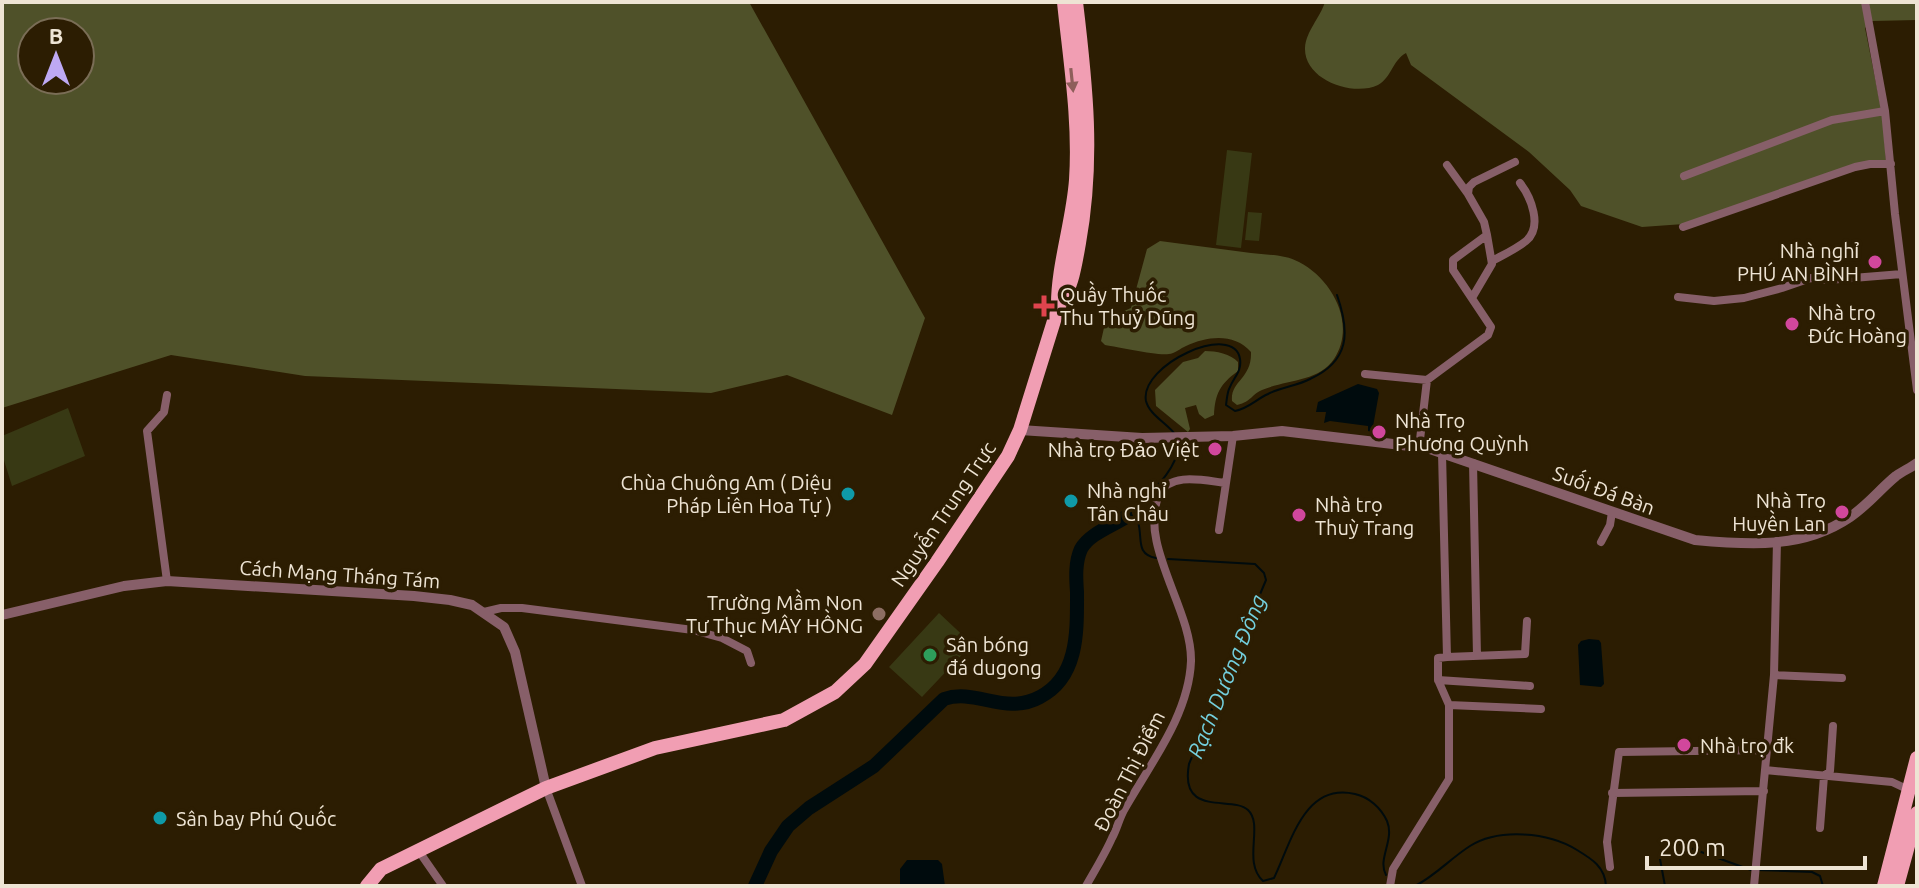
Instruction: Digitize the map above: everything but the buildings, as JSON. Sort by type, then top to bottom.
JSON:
[{"type":"main road","name":"Nguyễn Trung Trực","points":[[367,886],[381,869],[417,849],[546,788],[655,748],[784,720],[835,692],[865,664],[997,475],[1020,430],[1058,308],[1058,290],[1074,208],[1077,159],[1075,105],[1064,2]]},
{"type":"main road","name":"Nguyễn Trung Trực","points":[[1058,308],[1067,296],[1078,251],[1088,169],[1088,100],[1076,2]]},
{"type":"main road","points":[[1884,886],[1917,758]]},
{"type":"main road","points":[[1897,886],[1917,813]]},
{"type":"street","points":[[1865,2],[1885,111],[1917,390]]},
{"type":"street","points":[[1684,176],[1832,120],[1885,111]]},
{"type":"street","points":[[1468,194],[1474,182],[1515,162]]},
{"type":"street","points":[[1683,227],[1855,167],[1891,164]]},
{"type":"street","points":[[1447,165],[1484,222],[1492,261]]},
{"type":"street","points":[[1472,298],[1492,261],[1526,241],[1533,229],[1531,201],[1520,183]]},
{"type":"street","points":[[1365,374],[1427,380],[1491,331],[1491,324],[1453,270],[1453,260],[1487,235]]},
{"type":"street","points":[[1678,297],[1714,301],[1744,298],[1811,278],[1828,280],[1902,274]]},
{"type":"street","points":[[1419,448],[1427,380]]},
{"type":"street","points":[[167,395],[164,412],[147,431],[167,581]]},
{"type":"street","name":"Suối Đá Bàn","points":[[1020,430],[1142,438],[1233,436],[1282,431],[1419,448],[1473,463],[1695,540],[1734,546],[1814,537],[1848,519],[1896,476],[1917,463]]},
{"type":"street","points":[[1219,530],[1233,436]]},
{"type":"street","points":[[1442,453],[1447,657]]},
{"type":"street","points":[[1473,463],[1477,656]]},
{"type":"street","name":"Đoàn Thị Điểm","points":[[1086,886],[1113,838],[1121,815],[1149,772],[1184,696],[1190,669],[1188,628],[1167,574],[1155,523],[1156,509],[1164,488],[1179,480],[1226,483]]},
{"type":"street","points":[[1601,542],[1610,525],[1612,512]]},
{"type":"street","points":[[1754,886],[1774,675],[1777,541]]},
{"type":"street","name":"Cách Mạng Tháng Tám","points":[[2,615],[124,586],[167,581],[450,600],[472,605],[504,627],[515,652],[546,788]]},
{"type":"street","points":[[484,612],[522,608],[693,630],[737,645],[747,651],[751,663]]},
{"type":"street","points":[[1390,886],[1393,869],[1449,779],[1449,705],[1438,680],[1438,658],[1525,654],[1527,621]]},
{"type":"street","points":[[1774,675],[1842,678]]},
{"type":"street","points":[[1438,680],[1530,686]]},
{"type":"street","points":[[1449,705],[1541,709]]},
{"type":"street","points":[[1820,828],[1824,776],[1830,771],[1833,726]]},
{"type":"street","points":[[1610,867],[1607,842],[1619,752],[1767,750]]},
{"type":"street","points":[[1765,770],[1892,782],[1909,790]]},
{"type":"street","points":[[546,788],[582,886]]},
{"type":"street","points":[[1612,793],[1764,791]]},
{"type":"street","points":[[417,849],[443,886]]},
{"type":"shaded area","points":[[1227,150],[1252,153],[1241,248],[1216,245]]},
{"type":"shaded area","points":[[1248,212],[1262,213],[1259,241],[1245,240]]},
{"type":"shaded area","points":[[1358,384],[1377,389],[1379,393],[1372,432],[1368,431],[1368,426],[1330,421],[1324,423],[1326,412],[1316,412],[1318,402]]},
{"type":"shaded area","points":[[68,408],[85,456],[12,486],[2,454],[2,436]]},
{"type":"shaded area","name":"Sân bóng đá dugong","points":[[939,613],[972,644],[922,697],[889,667]]},
{"type":"shaded area","points":[[1589,639],[1601,643],[1604,684],[1601,687],[1580,685],[1578,645]]},
{"type":"shaded area","points":[[907,860],[938,860],[942,864],[945,886],[900,886],[900,869]]},
{"type":"green space","points":[[2,2],[749,2],[925,318],[892,415],[787,375],[711,393],[305,376],[171,355],[2,408]]},
{"type":"green space","points":[[1325,2],[1917,2],[1917,20],[1872,21],[1865,28],[1883,118],[1886,161],[1684,224],[1642,227],[1581,206],[1570,190],[1529,152],[1411,65],[1406,53],[1383,82],[1368,88],[1344,87],[1321,77],[1312,69],[1305,48]]},
{"type":"green space","points":[[1160,241],[1282,256],[1294,259],[1311,270],[1331,291],[1342,317],[1343,331],[1334,359],[1320,372],[1262,390],[1237,405],[1232,401],[1232,394],[1248,368],[1251,352],[1237,342],[1212,338],[1171,354],[1105,345],[1101,341],[1106,319],[1131,308],[1147,249]]},
{"type":"green space","points":[[1205,351],[1231,357],[1238,362],[1238,371],[1220,390],[1214,415],[1205,419],[1196,405],[1185,408],[1188,432],[1156,406],[1155,390],[1183,362],[1198,358]]},
{"type":"waterway","points":[[1174,433],[1154,414],[1146,401],[1148,387],[1171,362],[1206,346],[1222,344],[1234,348],[1240,359],[1240,367],[1229,389],[1226,405],[1235,411],[1244,408],[1263,396],[1310,379],[1333,363],[1340,354],[1345,333],[1337,295]]},
{"type":"waterway","points":[[1156,558],[1142,549],[1138,522],[1126,517],[1168,472],[1174,462],[1177,442]]},
{"type":"waterway","name":"Rạch Dương Đông","points":[[755,886],[771,851],[788,826],[809,808],[874,766],[944,699],[968,697],[1015,704],[1040,697],[1053,688],[1069,665],[1076,637],[1076,570],[1081,549],[1095,535],[1126,517]]},
{"type":"waterway","name":"Rạch Dương Đông","points":[[1168,559],[1255,564],[1266,580],[1189,764],[1188,781],[1192,792],[1209,802],[1248,810],[1254,825],[1254,864],[1263,881],[1274,878],[1294,833],[1311,806],[1323,797],[1338,793],[1360,795],[1374,804],[1387,821],[1389,835],[1383,862],[1386,875]]},
{"type":"waterway","name":"Rạch Dương Đông","points":[[1415,886],[1482,840],[1524,834],[1552,839],[1583,853],[1600,869],[1606,886]]},
{"type":"waterway","name":"Rạch Dương Đông","points":[[1665,886],[1660,859],[1667,847],[1679,844],[1751,870]]},
{"type":"waterway","name":"Rạch Dương Đông","points":[[1757,870],[1812,872],[1820,876],[1823,886]]},
{"type":"place","name":"Nhà nghỉ PHÚ AN BÌNH","points":[[1875,262]]},
{"type":"place","name":"Quầy Thuốc Thu Thuỷ Dũng","points":[[1044,306]]},
{"type":"place","name":"Nhà trọ Đức Hoàng","points":[[1792,324]]},
{"type":"place","name":"Nhà Trọ Phương Quỳnh","points":[[1379,432]]},
{"type":"place","name":"Nhà trọ Đảo Việt","points":[[1215,449]]},
{"type":"place","name":"Chùa Chuông Am ( Diệu Pháp Liên Hoa Tự )","points":[[848,494]]},
{"type":"place","name":"Nhà nghỉ Tân Châu","points":[[1071,501]]},
{"type":"place","name":"Nhà Trọ Huyền Lan","points":[[1842,512]]},
{"type":"place","name":"Nhà trọ Thuỳ Trang","points":[[1299,515]]},
{"type":"place","name":"Trường Mầm Non Tư Thục MÂY HỒNG","points":[[879,614]]},
{"type":"place","name":"Sân bóng đá dugong","points":[[930,655]]},
{"type":"place","name":"Nhà trọ đk","points":[[1684,745]]},
{"type":"place","name":"Sân bay Phú Quốc","points":[[160,818]]}]
